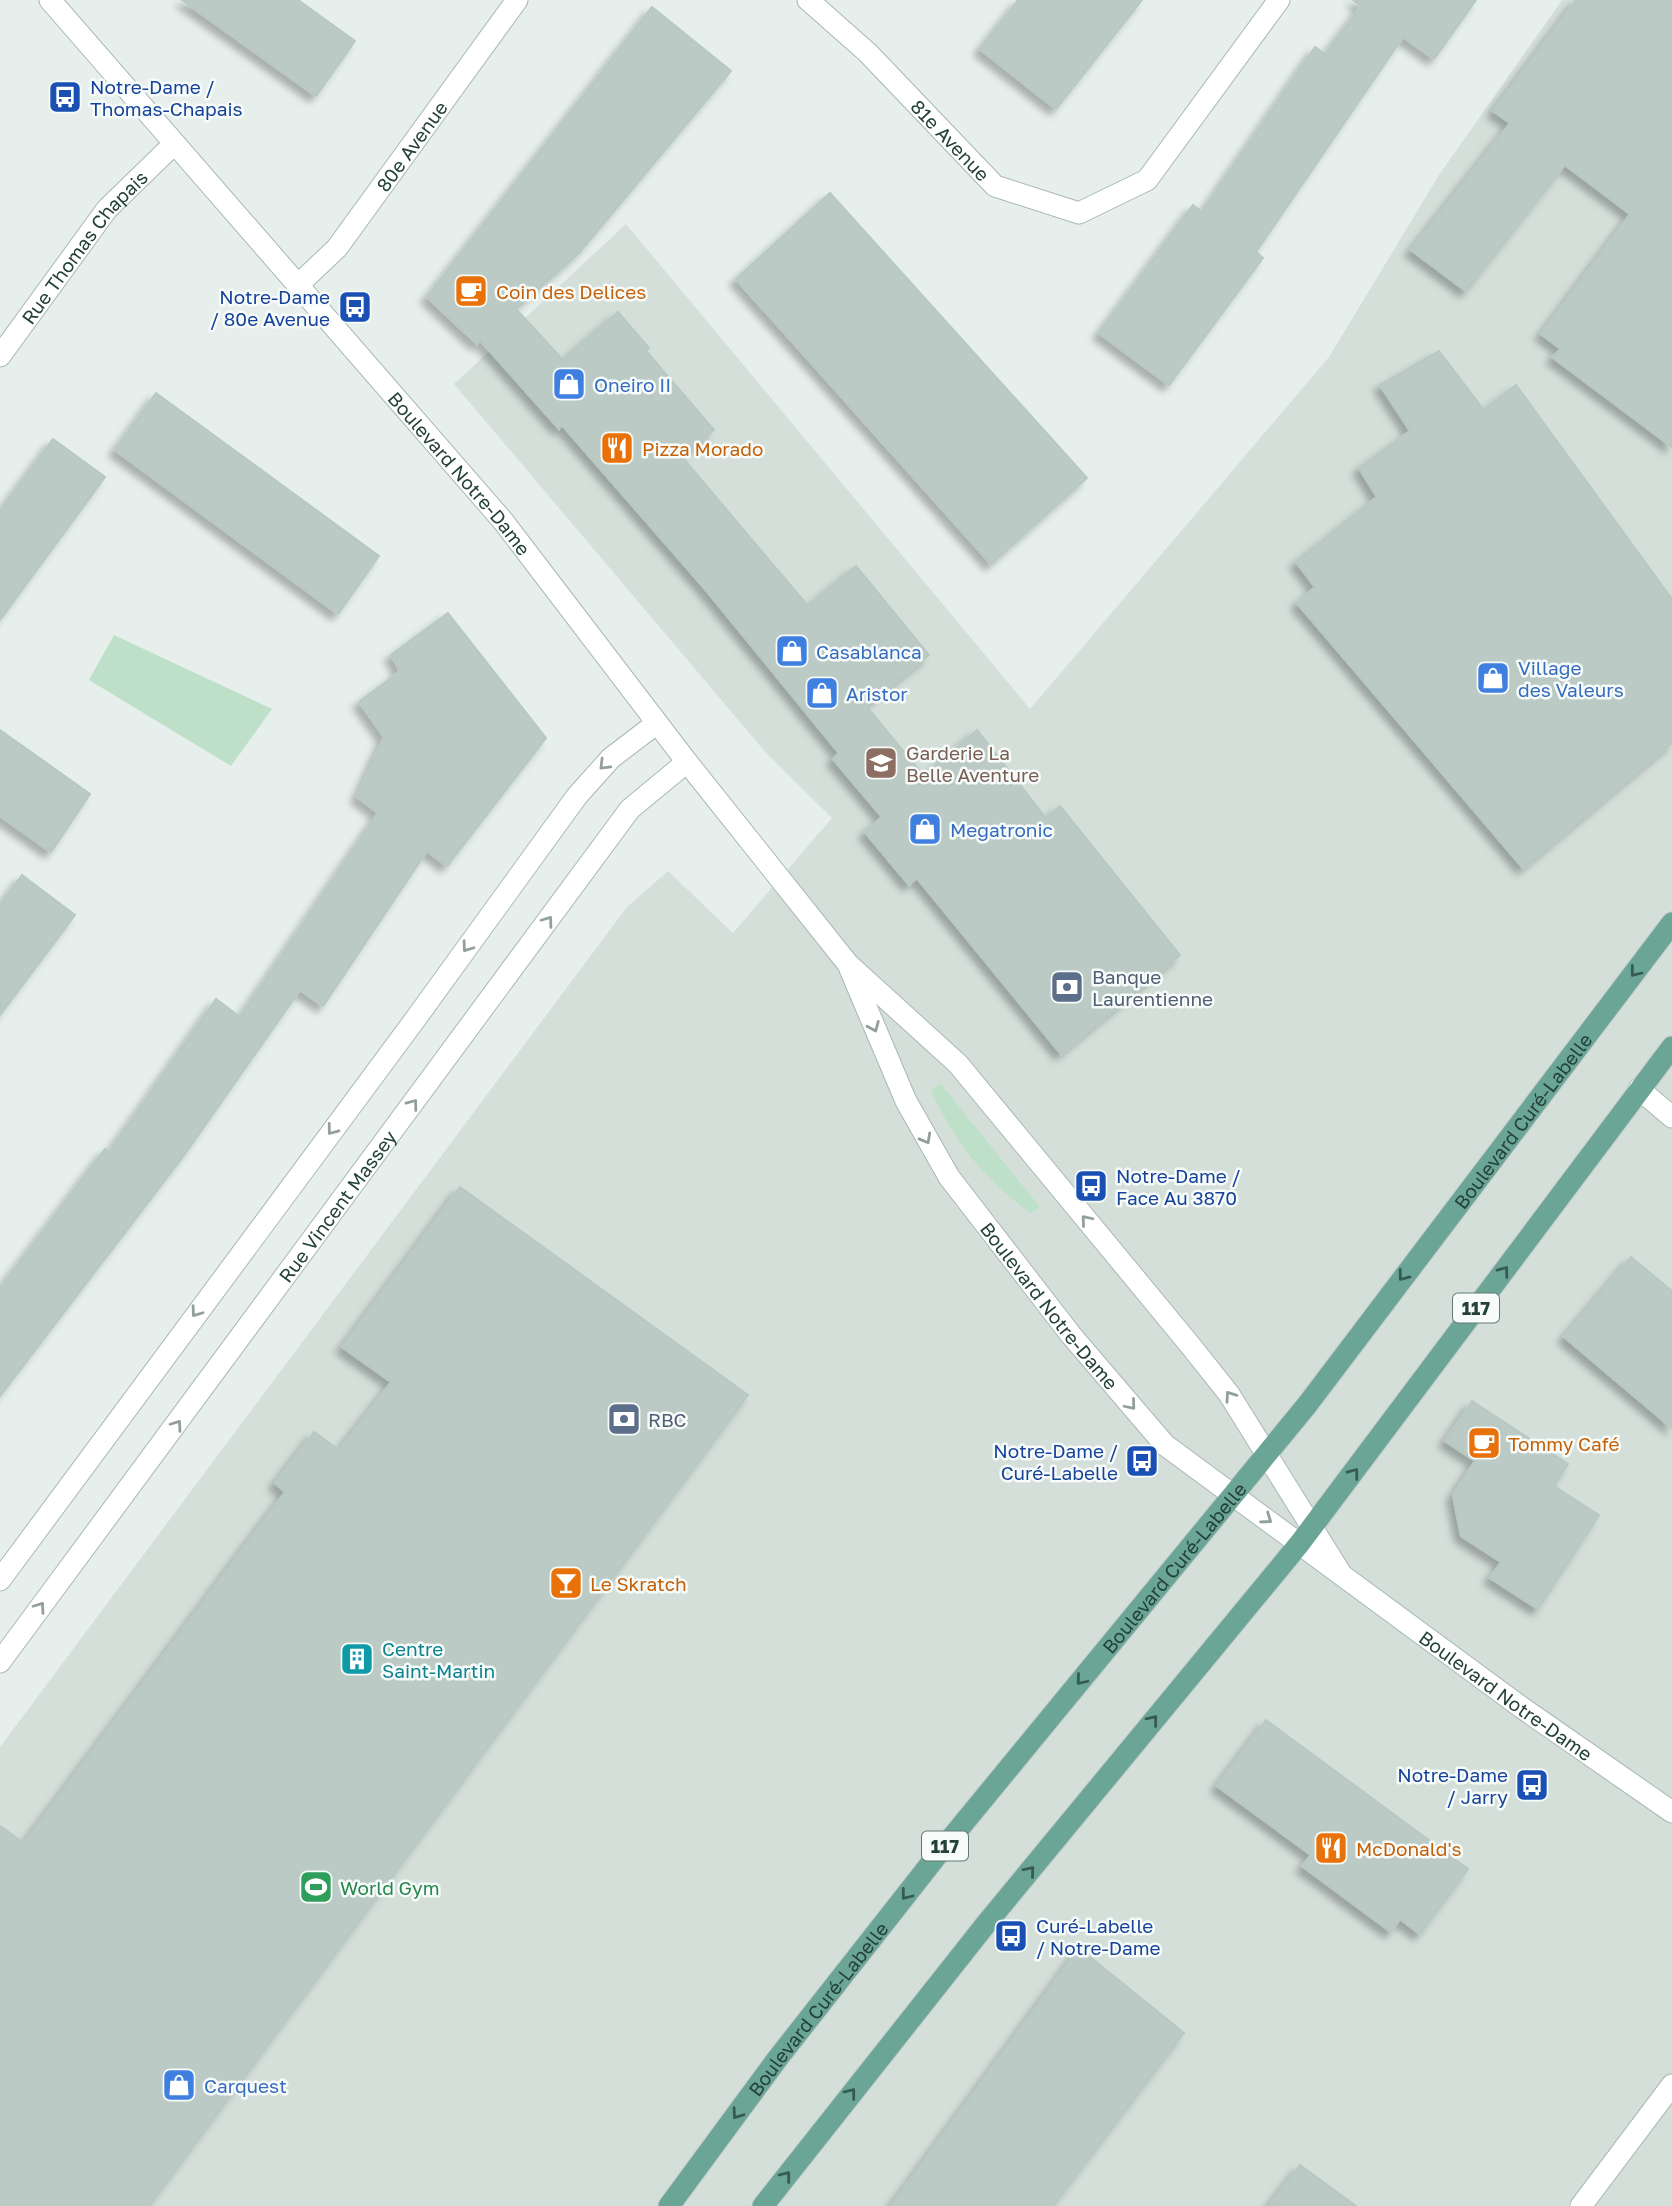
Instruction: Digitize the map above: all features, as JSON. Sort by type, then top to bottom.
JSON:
[{"type":"main road","name":"Boulevard Curé-Labelle","points":[[669,2206],[778,2058],[939,1853],[1312,1398],[1672,923]]},
{"type":"main road","name":"117","points":[[763,2206],[986,1924],[1306,1535],[1672,1047]]},
{"type":"street","name":"Boulevard Notre-Dame","points":[[50,0],[503,522],[687,762],[848,964],[958,1064],[1222,1384],[1266,1454],[1306,1535],[1341,1574],[1521,1707],[1672,1812]]},
{"type":"street","name":"80e Avenue","points":[[298,285],[337,248],[517,0]]},
{"type":"street","name":"81e Avenue","points":[[808,0],[868,53],[995,186],[1079,213],[1147,180],[1279,0]]},
{"type":"street","name":"Rue Thomas Chapais","points":[[0,356],[107,209],[174,144]]},
{"type":"street","points":[[0,1580],[577,796],[611,758],[657,723]]},
{"type":"street","name":"Rue Vincent Massey","points":[[0,1662],[630,809],[687,762]]},
{"type":"street","name":"Boulevard Notre-Dame","points":[[848,964],[906,1101],[949,1177],[1071,1335],[1165,1445],[1234,1495],[1306,1535]]},
{"type":"street","points":[[1640,1089],[1672,1117]]},
{"type":"street","points":[[1581,2206],[1672,2085]]},
{"type":"shaded area","points":[[1562,0],[1672,0],[1672,2206],[0,2206],[0,1747],[627,907],[668,871],[733,933],[832,818],[767,754],[454,384],[626,224],[1030,709],[1329,357],[1439,175]]},
{"type":"green space","points":[[114,635],[272,709],[231,766],[89,680]]},
{"type":"green space","points":[[940,1083],[1040,1207],[1030,1213],[972,1159],[950,1127],[931,1090]]},
{"type":"building","points":[[182,0],[298,0],[355,41],[316,96]]},
{"type":"building","points":[[1018,0],[1142,0],[1056,109],[980,49]]},
{"type":"building","points":[[1353,0],[1476,0],[1434,59],[1403,37],[1256,252],[1263,258],[1169,385],[1099,333],[1193,205],[1202,212],[1315,47],[1325,54],[1361,6]]},
{"type":"building","points":[[1576,0],[1672,0],[1672,447],[1552,357],[1561,349],[1541,334],[1630,214],[1565,165],[1466,291],[1411,250],[1510,123],[1493,111]]},
{"type":"building","points":[[652,7],[731,71],[579,253],[516,309],[563,360],[618,312],[649,348],[646,351],[714,430],[682,457],[808,606],[856,566],[929,655],[866,706],[924,776],[977,730],[1046,818],[1060,806],[1180,955],[1061,1054],[917,878],[909,885],[865,832],[882,817],[833,759],[839,753],[705,589],[562,425],[559,429],[480,340],[477,344],[427,297]]},
{"type":"building","points":[[830,193],[1087,478],[991,564],[736,279]]},
{"type":"building","points":[[1439,351],[1484,410],[1516,385],[1672,599],[1672,743],[1523,868],[1297,603],[1315,587],[1296,562],[1377,497],[1359,468],[1410,431],[1380,385]]},
{"type":"building","points":[[156,393],[379,556],[338,614],[115,450]]},
{"type":"building","points":[[53,439],[105,477],[0,620],[0,511]]},
{"type":"building","points":[[448,613],[546,738],[447,866],[427,851],[323,1006],[300,990],[185,1154],[0,1396],[0,1288],[105,1149],[109,1152],[216,999],[240,1017],[378,813],[357,797],[384,737],[359,702],[400,671],[391,655]]},
{"type":"building","points":[[0,730],[90,794],[51,852],[0,816]]},
{"type":"building","points":[[22,875],[75,915],[0,1015],[0,905]]},
{"type":"building","name":"Centre Saint-Martin","points":[[460,1187],[748,1395],[149,2206],[0,2206],[0,1826],[24,1843],[285,1492],[275,1483],[314,1432],[339,1450],[391,1382],[342,1347]]},
{"type":"building","points":[[1631,1257],[1672,1291],[1672,1428],[1564,1337]]},
{"type":"building","points":[[1472,1401],[1568,1464],[1554,1486],[1599,1515],[1538,1609],[1490,1578],[1501,1562],[1461,1536],[1453,1495],[1475,1461],[1445,1441]]},
{"type":"building","points":[[1266,1720],[1468,1869],[1420,1934],[1400,1919],[1391,1932],[1302,1866],[1311,1855],[1217,1786]]},
{"type":"building","points":[[1079,1948],[1184,2033],[1053,2206],[891,2206]]},
{"type":"building","points":[[1300,2165],[1356,2206],[1269,2206]]},
{"type":"place","name":"Notre-Dame / Thomas-Chapais","points":[[65,97]]},
{"type":"place","name":"Coin des Delices","points":[[471,291]]},
{"type":"place","name":"Notre-Dame / 80e Avenue","points":[[355,307]]},
{"type":"place","name":"Oneiro II","points":[[569,384]]},
{"type":"place","name":"Pizza Morado","points":[[617,448]]},
{"type":"place","name":"Casablanca","points":[[792,651]]},
{"type":"place","name":"Village des Valeurs","points":[[1493,678]]},
{"type":"place","name":"Aristor","points":[[822,693]]},
{"type":"place","name":"Garderie La Belle Aventure","points":[[881,763]]},
{"type":"place","name":"Megatronic","points":[[925,829]]},
{"type":"place","name":"Banque Laurentienne","points":[[1067,987]]},
{"type":"place","name":"Notre-Dame / Face Au 3870","points":[[1091,1186]]},
{"type":"place","name":"RBC","points":[[624,1419]]},
{"type":"place","name":"Tommy Café","points":[[1484,1443]]},
{"type":"place","name":"Notre-Dame / Curé-Labelle","points":[[1142,1461]]},
{"type":"place","name":"Le Skratch","points":[[566,1583]]},
{"type":"place","name":"Centre Saint-Martin","points":[[357,1659]]},
{"type":"place","name":"Notre-Dame / Jarry","points":[[1532,1785]]},
{"type":"place","name":"McDonald's","points":[[1331,1848]]},
{"type":"place","name":"World Gym","points":[[316,1887]]},
{"type":"place","name":"Curé-Labelle / Notre-Dame","points":[[1011,1936]]},
{"type":"place","name":"Carquest","points":[[179,2085]]}]
